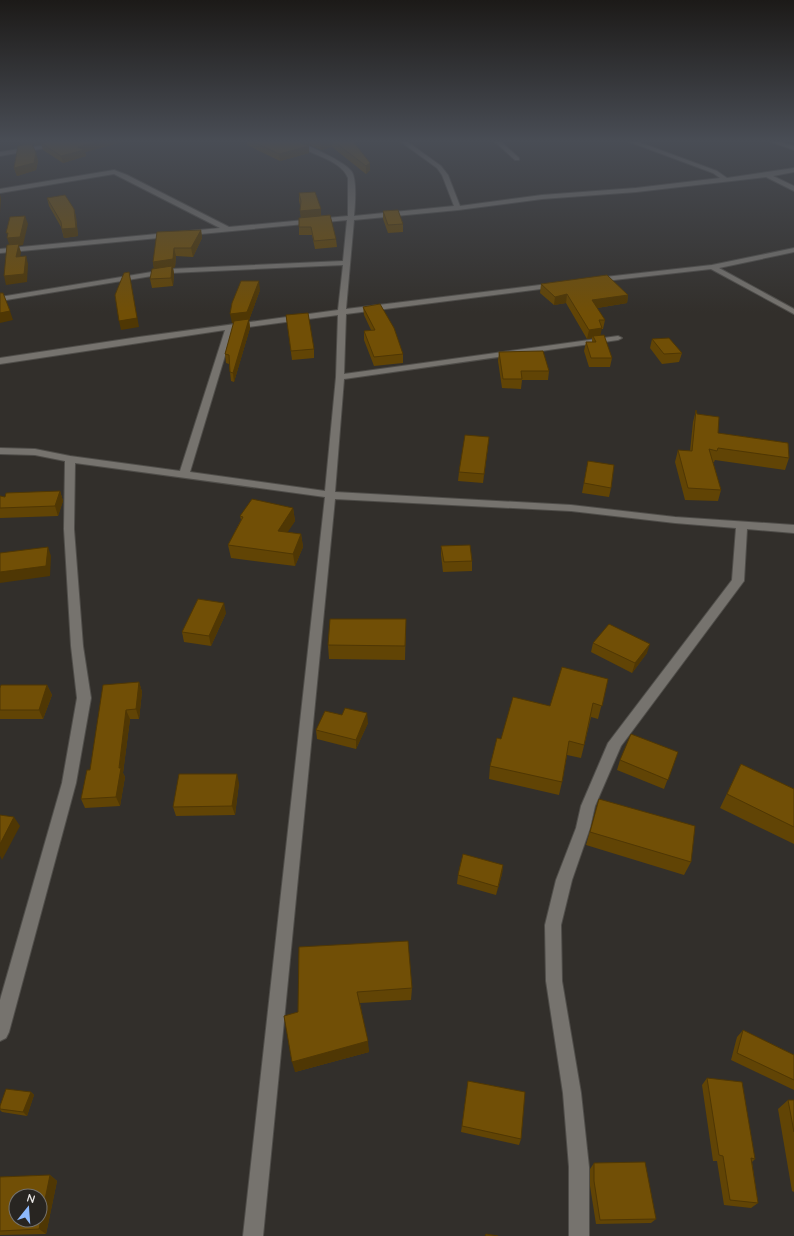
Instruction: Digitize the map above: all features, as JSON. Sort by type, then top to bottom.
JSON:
[{"type":"street","points":[[167,198],[226,228]]},
{"type":"street","points":[[253,1236],[330,495],[340,377],[342,312],[352,198]]},
{"type":"street","points":[[454,198],[458,208]]},
{"type":"street","points":[[0,251],[226,228],[350,219],[458,208],[537,198]]},
{"type":"street","points":[[589,281],[712,267],[794,250]]},
{"type":"street","points":[[0,299],[170,271],[346,263]]},
{"type":"street","points":[[712,267],[794,312]]},
{"type":"street","points":[[0,361],[97,345],[566,284]]},
{"type":"street","points":[[184,474],[230,327]]},
{"type":"street","points":[[340,377],[618,338]]},
{"type":"street","points":[[0,451],[14,450],[51,454],[70,459],[330,495],[571,508],[675,520],[794,529]]},
{"type":"street","points":[[0,1032],[69,783],[84,698],[77,646],[68,529],[70,459]]},
{"type":"street","points":[[579,1236],[579,1167],[572,1093],[554,981],[553,925],[564,880],[583,828],[588,806],[615,743],[738,581],[742,525]]},
{"type":"building","points":[[47,198],[67,198],[74,209],[76,228],[62,229],[61,222]]},
{"type":"building","points":[[300,198],[317,198],[321,209],[300,211]]},
{"type":"building","points":[[398,210],[403,224],[388,225],[383,211]]},
{"type":"building","points":[[330,215],[336,239],[314,241],[311,227],[299,227],[299,218]]},
{"type":"building","points":[[25,216],[20,237],[7,238],[8,233],[6,233],[10,217]]},
{"type":"building","points":[[201,230],[191,248],[174,248],[173,259],[153,262],[157,232]]},
{"type":"building","points":[[19,244],[16,257],[26,256],[24,274],[4,276],[7,245]]},
{"type":"building","points":[[172,266],[171,278],[150,279],[152,269]]},
{"type":"building","points":[[129,272],[137,318],[119,321],[115,295],[124,273]]},
{"type":"building","points":[[607,275],[628,295],[592,300],[605,320],[599,320],[602,328],[589,330],[567,294],[555,297],[541,284]]},
{"type":"building","points":[[241,281],[259,281],[247,312],[230,314],[232,303]]},
{"type":"building","points":[[0,293],[3,293],[10,311],[0,313]]},
{"type":"building","points":[[380,304],[394,328],[403,354],[374,357],[364,331],[375,330],[363,307]]},
{"type":"building","points":[[308,313],[314,349],[291,351],[286,315]]},
{"type":"building","points":[[249,319],[233,373],[230,372],[229,355],[225,354],[234,321]]},
{"type":"building","points":[[604,335],[612,358],[591,358],[586,342],[596,342],[593,336]]},
{"type":"building","points":[[669,338],[682,353],[664,354],[652,339]]},
{"type":"building","points":[[543,351],[549,371],[521,371],[522,379],[503,379],[499,352]]},
{"type":"building","points":[[696,410],[697,414],[719,417],[718,433],[788,443],[789,458],[718,448],[717,451],[709,449],[721,490],[688,488],[678,450],[692,451]]},
{"type":"building","points":[[465,435],[489,437],[484,474],[459,472]]},
{"type":"building","points":[[588,461],[614,465],[611,488],[584,483]]},
{"type":"building","points":[[60,491],[55,506],[0,508],[0,496],[5,497],[6,493]]},
{"type":"building","points":[[252,499],[293,508],[278,531],[301,534],[293,554],[228,545],[243,517],[240,516]]},
{"type":"building","points":[[470,545],[472,561],[444,562],[441,546]]},
{"type":"building","points":[[48,547],[46,566],[0,572],[0,553]]},
{"type":"building","points":[[198,599],[224,603],[209,636],[182,632]]},
{"type":"building","points":[[330,619],[406,619],[405,646],[328,645]]},
{"type":"building","points":[[609,624],[650,644],[635,663],[593,643]]},
{"type":"building","points":[[562,667],[608,679],[602,706],[593,703],[584,745],[569,741],[562,782],[490,766],[497,738],[501,739],[513,697],[550,706]]},
{"type":"building","points":[[139,682],[136,709],[126,710],[119,768],[121,768],[116,797],[81,799],[87,770],[90,770],[103,685]]},
{"type":"building","points":[[1,685],[47,685],[39,710],[0,710]]},
{"type":"building","points":[[345,708],[367,713],[356,740],[316,730],[325,711],[342,715]]},
{"type":"building","points":[[631,734],[678,752],[668,780],[620,760]]},
{"type":"building","points":[[741,764],[794,789],[794,827],[727,794]]},
{"type":"building","points":[[179,774],[237,774],[232,806],[173,807]]},
{"type":"building","points":[[599,799],[695,826],[691,862],[590,832]]},
{"type":"building","points":[[0,815],[14,817],[0,844]]},
{"type":"building","points":[[463,854],[503,865],[498,887],[458,875]]},
{"type":"building","points":[[408,941],[412,988],[357,992],[368,1041],[292,1062],[284,1016],[298,1012],[299,947]]},
{"type":"building","points":[[743,1030],[794,1055],[794,1080],[737,1053]]},
{"type":"building","points":[[707,1078],[742,1082],[755,1159],[751,1158],[758,1203],[730,1200],[723,1156],[719,1155]]},
{"type":"building","points":[[468,1081],[525,1092],[521,1139],[462,1126]]},
{"type":"building","points":[[6,1089],[31,1092],[23,1112],[0,1109]]},
{"type":"building","points":[[788,1100],[794,1100],[794,1132]]},
{"type":"building","points":[[645,1162],[656,1219],[600,1220],[594,1181],[594,1163]]},
{"type":"building","points":[[50,1175],[47,1188],[8,1188],[8,1228],[39,1229],[0,1231],[0,1177]]},
{"type":"building","points":[[486,1234],[498,1236],[485,1236]]}]
